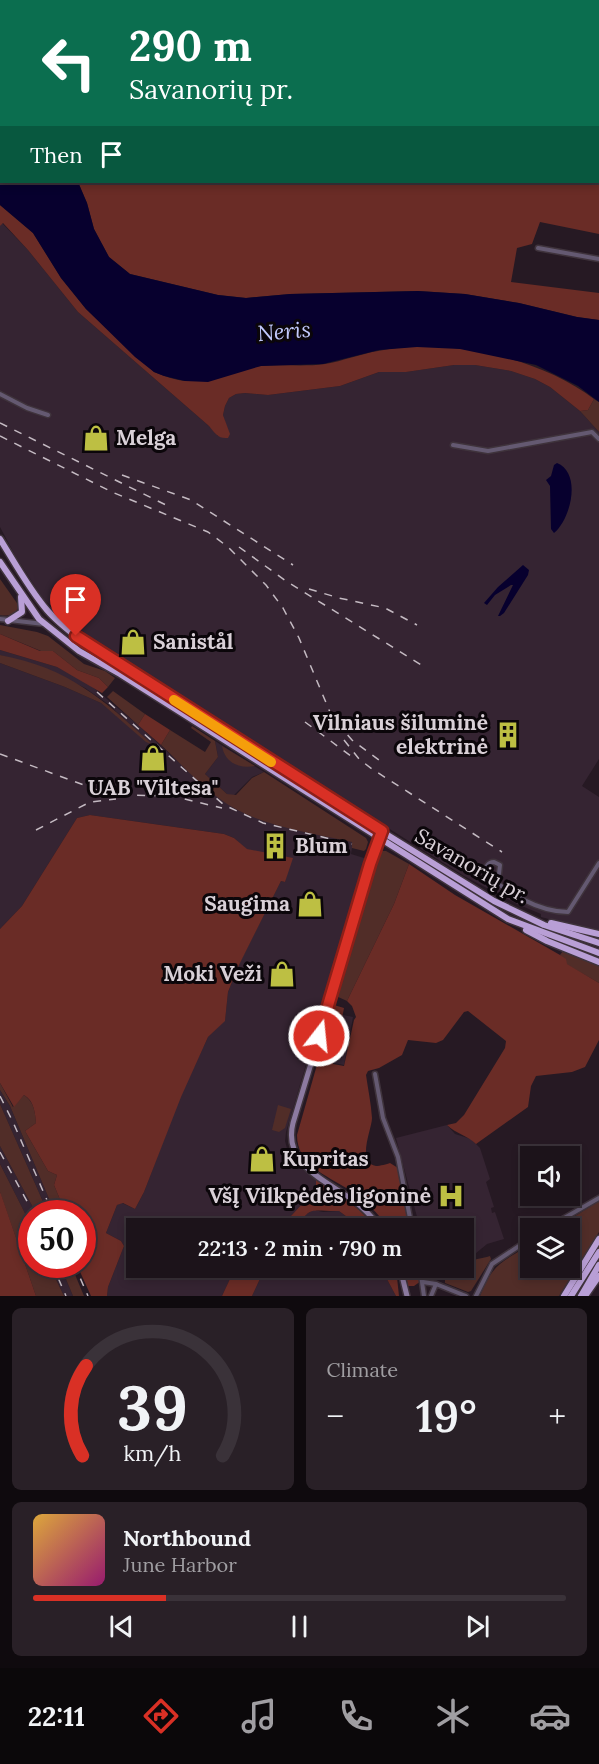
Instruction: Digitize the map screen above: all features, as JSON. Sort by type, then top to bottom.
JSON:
[{"type":"highway","name":"Savanorių pr.","points":[[0,539],[31,589],[56,619],[103,655],[494,901],[533,920],[599,943]]},
{"type":"highway","name":"Savanorių pr.","points":[[0,562],[20,594],[45,624],[80,651],[508,919],[599,953]]},
{"type":"highway","points":[[9,621],[22,612],[20,594]]},
{"type":"highway","points":[[45,624],[56,619]]},
{"type":"highway","points":[[508,919],[547,941],[599,962]]},
{"type":"highway","points":[[533,920],[599,934]]},
{"type":"highway","points":[[564,1296],[599,1239]]},
{"type":"highway","points":[[571,1296],[598,1252]]},
{"type":"highway","points":[[583,1296],[599,1265]]},
{"type":"highway","points":[[583,1296],[599,1276]]},
{"type":"main road","points":[[371,1218],[359,1205],[303,1165],[293,1151],[291,1139],[293,1123],[382,831]]},
{"type":"main road","points":[[402,1278],[407,1296]]},
{"type":"street","points":[[538,248],[599,259]]},
{"type":"street","points":[[0,394],[15,403],[48,415]]},
{"type":"street","points":[[453,445],[488,451],[592,432],[599,439]]},
{"type":"street","points":[[0,619],[45,624]]},
{"type":"street","points":[[498,883],[500,865],[490,862],[485,873],[498,883],[531,903],[565,912],[572,907],[597,869],[599,862]]},
{"type":"street","points":[[375,1074],[383,1118],[398,1157],[410,1218]]},
{"type":"street","points":[[564,1218],[599,1198]]},
{"type":"street","points":[[476,1296],[492,1264],[520,1245]]},
{"type":"street","points":[[422,1278],[424,1296]]},
{"type":"street","points":[[423,1282],[436,1284],[466,1296]]},
{"type":"street","points":[[431,1296],[436,1284]]},
{"type":"shaded area","points":[[78,183],[599,183],[599,234],[540,222],[532,244],[517,248],[511,282],[599,293],[599,320],[465,294],[418,291],[290,294],[246,298],[218,295],[130,274],[109,257],[94,229]]},
{"type":"shaded area","points":[[0,205],[33,233],[61,278],[86,309],[154,372],[166,376],[193,381],[261,366],[325,364],[378,351],[405,347],[433,347],[491,354],[520,362],[572,384],[594,399],[588,410],[580,411],[550,387],[535,379],[511,371],[475,365],[454,365],[406,372],[379,372],[340,386],[268,395],[236,394],[229,398],[225,406],[223,415],[230,434],[228,438],[222,438],[78,312],[28,250],[3,223],[0,226]]},
{"type":"shaded area","points":[[2,223],[28,250],[78,312],[218,436],[229,434],[223,415],[229,398],[236,394],[268,395],[340,386],[379,372],[406,372],[454,365],[475,365],[511,371],[535,379],[550,387],[580,411],[599,432],[599,759],[582,786],[599,797],[599,932],[541,917],[541,914],[464,876],[99,645],[44,600],[0,527],[0,226]]},
{"type":"shaded area","points":[[594,399],[599,402],[599,432],[580,411],[588,410]]},
{"type":"shaded area","points":[[0,579],[19,606],[14,613],[3,616],[0,615]]},
{"type":"shaded area","points":[[0,625],[48,636],[84,664],[105,671],[115,678],[108,687],[99,678],[77,670],[53,651],[41,651],[0,634]]},
{"type":"shaded area","points":[[0,634],[40,651],[53,651],[77,670],[99,678],[108,687],[102,693],[57,667],[0,650]]},
{"type":"shaded area","points":[[0,650],[57,667],[89,684],[215,795],[353,842],[351,854],[364,858],[366,862],[286,1132],[285,1141],[289,1156],[316,1179],[316,1189],[288,1218],[126,1218],[126,1278],[230,1278],[222,1296],[107,1296],[108,1287],[124,1246],[121,1241],[106,1233],[117,1205],[122,1203],[135,1209],[144,1192],[180,1097],[208,1037],[225,1020],[228,992],[238,966],[281,881],[285,882],[291,858],[246,849],[234,838],[224,834],[90,815],[77,818],[22,906],[0,929],[0,663],[101,703],[151,744],[108,704],[85,688],[46,669],[0,655]]},
{"type":"shaded area","points":[[0,655],[46,668],[66,677],[118,713],[153,745],[146,742],[101,703],[0,663]]},
{"type":"shaded area","points":[[113,691],[145,714],[138,725],[107,697]]},
{"type":"shaded area","points":[[145,714],[170,730],[161,745],[138,725]]},
{"type":"shaded area","points":[[192,726],[215,741],[218,757],[205,774],[227,794],[236,795],[252,778],[264,772],[366,838],[368,842],[366,849],[364,851],[352,848],[352,842],[266,822],[220,799],[161,745],[170,730],[205,752],[211,742],[191,728]]},
{"type":"shaded area","points":[[215,741],[264,772],[252,777],[233,796],[227,794],[205,774],[218,757]]},
{"type":"shaded area","points":[[222,746],[255,766],[244,767],[234,764],[226,757]]},
{"type":"shaded area","points":[[90,815],[224,834],[234,838],[247,849],[293,858],[285,882],[281,881],[238,967],[228,992],[225,1021],[208,1037],[181,1097],[144,1192],[135,1209],[123,1203],[117,1205],[106,1233],[121,1241],[124,1246],[108,1287],[107,1296],[91,1296],[83,1278],[96,1278],[96,1200],[60,1200],[54,1185],[57,1175],[48,1171],[25,1131],[36,1123],[32,1104],[24,1095],[14,1107],[0,1083],[0,929],[22,906],[77,818]]},
{"type":"shaded area","points":[[382,851],[409,864],[394,904],[347,1001],[336,996],[377,855]]},
{"type":"shaded area","points":[[409,864],[455,895],[560,955],[566,959],[567,964],[599,983],[599,1040],[585,1067],[572,1072],[536,1076],[531,1086],[528,1107],[476,1144],[447,1125],[456,1123],[464,1115],[505,1048],[506,1041],[468,1011],[464,1012],[443,1040],[436,1043],[408,1040],[402,1055],[379,1068],[368,1071],[366,1075],[372,1118],[366,1145],[367,1159],[370,1164],[376,1166],[390,1163],[398,1168],[408,1218],[381,1218],[348,1189],[307,1162],[298,1145],[297,1135],[334,1005],[344,1008],[333,1064],[344,1066],[356,1017],[352,1006],[347,1001],[394,904]]},
{"type":"shaded area","points":[[563,951],[599,966],[599,983],[566,964],[560,955]]},
{"type":"shaded area","points":[[343,1015],[353,1017],[344,1065],[334,1063]]},
{"type":"shaded area","points":[[0,1083],[13,1107],[24,1095],[30,1101],[36,1123],[25,1131],[48,1171],[57,1175],[54,1185],[60,1200],[50,1200],[10,1106],[0,1090]]},
{"type":"shaded area","points":[[0,1090],[10,1106],[50,1200],[42,1200],[0,1104]]},
{"type":"shaded area","points":[[0,1104],[42,1200],[29,1200],[0,1146]]},
{"type":"shaded area","points":[[278,1105],[291,1109],[285,1128],[279,1132],[272,1130]]},
{"type":"shaded area","name":"VšĮ Vilkpėdės ligoninė","points":[[447,1125],[455,1134],[471,1139],[480,1148],[490,1179],[486,1182],[494,1207],[491,1208],[492,1213],[495,1212],[504,1239],[487,1244],[474,1255],[474,1218],[417,1218],[396,1138]]},
{"type":"shaded area","points":[[0,1146],[29,1200],[18,1200],[0,1164]]},
{"type":"shaded area","points":[[0,1164],[18,1200],[18,1244],[0,1192]]},
{"type":"shaded area","points":[[316,1179],[367,1218],[348,1218],[339,1211],[318,1210],[309,1212],[304,1218],[288,1218],[316,1189]]},
{"type":"shaded area","points":[[0,1192],[18,1244],[18,1278],[30,1278],[36,1296],[0,1296]]},
{"type":"shaded area","points":[[599,1201],[599,1232],[580,1262],[580,1218],[572,1218]]},
{"type":"shaded area","points":[[314,1210],[339,1211],[348,1218],[302,1218]]},
{"type":"shaded area","points":[[520,1251],[520,1278],[570,1278],[559,1296],[480,1296],[489,1276]]},
{"type":"shaded area","points":[[490,1256],[491,1259],[471,1291],[468,1292],[445,1283],[445,1278],[474,1278],[474,1260]]},
{"type":"shaded area","points":[[30,1278],[55,1278],[64,1296],[36,1296]]},
{"type":"shaded area","points":[[55,1278],[65,1278],[73,1296],[64,1296]]},
{"type":"shaded area","points":[[65,1278],[76,1278],[84,1296],[73,1296]]},
{"type":"shaded area","points":[[230,1278],[260,1278],[252,1296],[222,1296]]},
{"type":"shaded area","points":[[260,1278],[386,1278],[396,1296],[252,1296]]},
{"type":"shaded area","points":[[386,1278],[397,1278],[399,1296],[396,1296]]},
{"type":"shaded area","points":[[406,1278],[420,1278],[421,1281],[414,1286],[408,1286]]},
{"type":"water","name":"Neris","points":[[0,183],[78,183],[94,229],[109,257],[130,274],[218,295],[246,298],[290,294],[418,291],[465,294],[599,320],[599,402],[578,386],[536,365],[460,349],[417,347],[379,350],[323,364],[261,366],[208,382],[185,381],[164,376],[154,372],[135,357],[86,309],[61,278],[33,233],[0,205]]},
{"type":"water","points":[[557,463],[565,468],[572,486],[565,518],[554,533],[551,529],[550,486],[546,480],[551,476],[554,465]]},
{"type":"water","points":[[523,565],[529,570],[528,575],[504,613],[498,616],[513,585],[495,595],[487,605],[484,603]]},
{"type":"railway","points":[[0,423],[172,508]]},
{"type":"railway","points":[[0,436],[112,492],[208,532],[228,547],[266,585],[283,608],[299,638],[332,717],[352,740],[379,760]]},
{"type":"railway","points":[[122,475],[191,500],[293,565]]},
{"type":"railway","points":[[239,547],[286,581],[423,666]]},
{"type":"railway","points":[[309,589],[385,608],[417,625]]},
{"type":"railway","points":[[97,692],[224,805],[263,823],[352,844]]},
{"type":"railway","points":[[305,722],[351,756]]},
{"type":"railway","points":[[344,740],[359,759],[372,769],[502,852]]},
{"type":"railway","points":[[0,754],[100,791],[128,795],[172,796],[222,808]]},
{"type":"railway","points":[[36,830],[90,802],[116,799]]},
{"type":"railway","points":[[0,1096],[47,1200]]},
{"type":"railway","points":[[0,1152],[26,1200]]},
{"type":"railway","points":[[58,1278],[66,1296]]},
{"type":"railway","points":[[80,1278],[88,1296]]},
{"type":"slow traffic","points":[[174,700],[271,762]]},
{"type":"place","name":"Melga","points":[[96,438]]},
{"type":"place","name":"Sanistål","points":[[133,642]]},
{"type":"place","name":"Vilniaus šiluminė elektrinė","points":[[508,735]]},
{"type":"place","name":"UAB \"Viltesa\"","points":[[153,758]]},
{"type":"place","name":"Blum","points":[[275,846]]},
{"type":"place","name":"Saugima","points":[[310,904]]},
{"type":"place","name":"Moki Veži","points":[[282,974]]},
{"type":"place","name":"Kupritas","points":[[262,1159]]},
{"type":"place","name":"VšĮ Vilkpėdės ligoninė","points":[[451,1196]]},
{"type":"route","points":[[76,636],[382,831],[319,1036]]}]
